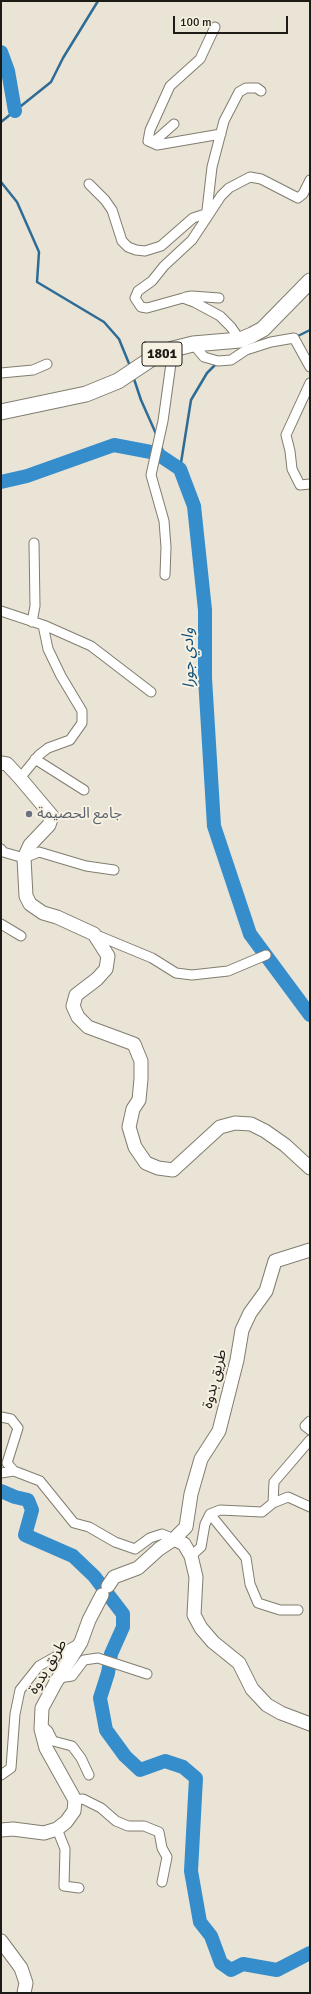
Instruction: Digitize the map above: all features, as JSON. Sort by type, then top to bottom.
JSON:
[{"type":"main road","name":"1801","points":[[1,412],[86,394],[118,382],[157,355],[173,349],[193,344],[240,340],[263,330],[310,281]]},
{"type":"street","points":[[215,27],[200,59],[170,86],[148,141],[156,145],[221,134]]},
{"type":"street","points":[[206,219],[212,167],[224,121],[239,92],[246,88],[257,88],[261,91]]},
{"type":"street","points":[[156,145],[157,139],[174,124]]},
{"type":"street","points":[[219,298],[192,296],[147,308],[141,307],[134,298],[138,291],[152,281],[164,266],[192,240],[220,196],[229,188],[250,178],[261,179],[298,198],[303,194],[310,180]]},
{"type":"street","points":[[89,184],[106,200],[112,210],[122,241],[128,247],[136,250],[145,251],[161,246],[193,218],[202,215],[206,219]]},
{"type":"street","points":[[183,298],[199,304],[220,316],[231,327],[240,340]]},
{"type":"street","points":[[193,344],[204,357],[218,361],[231,360],[246,350],[271,342],[294,338],[310,367]]},
{"type":"street","points":[[165,575],[166,547],[164,521],[150,475],[163,421],[173,349]]},
{"type":"street","points":[[1,373],[33,370],[47,364]]},
{"type":"street","points":[[310,383],[286,435],[292,469],[300,485],[310,484]]},
{"type":"street","points":[[32,622],[34,606],[34,543]]},
{"type":"street","points":[[1,611],[43,625],[91,646],[151,692]]},
{"type":"street","points":[[20,778],[35,759],[48,748],[70,740],[82,723],[82,712],[61,676],[48,649],[43,625]]},
{"type":"street","points":[[35,759],[84,790]]},
{"type":"street","points":[[1,763],[7,764],[52,816],[49,825],[30,845],[24,858],[26,896],[30,904],[43,913],[57,917],[152,958],[176,974],[192,975],[228,971],[266,955]]},
{"type":"street","points":[[2,851],[24,858],[39,852],[86,866],[114,870]]},
{"type":"street","points":[[1,924],[21,936]]},
{"type":"street","points":[[94,934],[108,956],[106,969],[97,979],[76,995],[73,1006],[78,1017],[88,1027],[134,1044],[141,1061],[141,1079],[139,1100],[133,1109],[129,1127],[134,1147],[146,1163],[158,1168],[173,1170],[220,1127],[235,1123],[251,1124],[265,1131],[285,1145],[310,1168]]},
{"type":"street","name":"طريق بدوة","points":[[75,1800],[46,1748],[41,1725],[42,1708],[81,1642],[89,1620],[114,1577],[138,1568],[159,1549],[174,1539],[186,1527],[191,1494],[201,1459],[218,1431],[237,1360],[242,1330],[250,1313],[266,1291],[275,1261],[310,1250]]},
{"type":"street","points":[[1,1417],[11,1419],[18,1428],[7,1463],[14,1471],[40,1481],[74,1523],[89,1527],[115,1542],[135,1549],[150,1538],[162,1534],[184,1544],[191,1556],[196,1577],[194,1615],[201,1628],[213,1642],[239,1663],[252,1689],[267,1705],[281,1713],[310,1724]]},
{"type":"street","points":[[310,1421],[305,1426],[310,1430]]},
{"type":"street","points":[[273,1503],[274,1482],[310,1440]]},
{"type":"street","points":[[1,1473],[14,1471]]},
{"type":"street","points":[[191,1556],[201,1547],[204,1530],[210,1514],[220,1510],[262,1512],[273,1503],[288,1497],[310,1507]]},
{"type":"street","points":[[210,1514],[246,1558],[250,1584],[258,1603],[280,1610],[298,1610]]},
{"type":"street","points":[[1,1775],[11,1768],[15,1714],[20,1690],[38,1666],[81,1642]]},
{"type":"street","points":[[59,1678],[72,1676],[84,1660],[98,1658],[147,1674]]},
{"type":"street","points":[[41,1725],[48,1731],[53,1741],[72,1746],[81,1758],[89,1775]]},
{"type":"street","points":[[1,1830],[14,1829],[44,1833],[57,1829],[66,1822],[74,1811],[75,1800],[83,1799],[101,1808],[116,1821],[128,1826],[144,1826],[159,1832],[162,1848],[167,1857],[162,1882]]},
{"type":"street","points":[[57,1829],[65,1849],[64,1886],[79,1888]]},
{"type":"street","points":[[1,1941],[21,1968],[26,1983],[24,1993]]},
{"type":"waterway","points":[[1,122],[51,82],[63,58],[98,1]]},
{"type":"waterway","points":[[1,52],[8,71],[15,111]]},
{"type":"waterway","points":[[1,182],[17,202],[39,252],[37,282],[104,322],[119,339],[130,366]]},
{"type":"waterway","points":[[296,337],[310,330]]},
{"type":"waterway","points":[[180,469],[191,400],[207,373],[217,363]]},
{"type":"waterway","points":[[134,379],[141,400],[157,436]]},
{"type":"waterway","name":"وادي جورا","points":[[1,482],[27,476],[114,445],[156,453],[180,469],[194,506],[205,610],[205,678],[214,826],[250,934],[310,1015]]},
{"type":"waterway","points":[[161,446],[166,460]]},
{"type":"waterway","points":[[1,1491],[15,1497],[28,1500],[32,1510],[25,1535],[73,1556],[94,1576],[123,1614],[123,1627],[111,1654],[108,1673],[100,1698],[106,1730],[125,1756],[140,1770],[165,1761],[183,1767],[196,1778],[191,1871],[200,1922],[211,1936],[221,1963],[231,1970],[243,1964],[277,1970],[310,1953]]},
{"type":"place","name":"جامع الحصيمة","points":[[29,814]]}]
